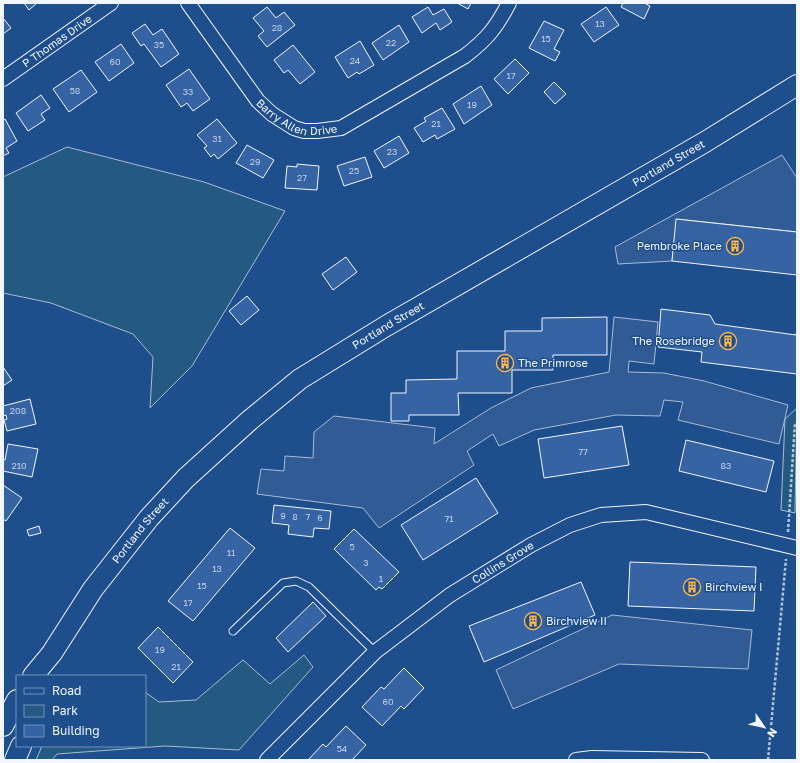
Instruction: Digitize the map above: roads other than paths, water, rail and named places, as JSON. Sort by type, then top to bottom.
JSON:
[{"type":"main road","name":"Portland Street","points":[[34,675],[52,653],[93,589],[149,518],[186,478],[250,420],[300,380],[386,326],[698,146],[797,85]]},
{"type":"main road","name":"Portland Street","points":[[45,675],[52,653]]},
{"type":"main road","points":[[3,726],[16,702]]},
{"type":"main road","points":[[15,760],[20,747]]},
{"type":"street","name":"P Thomas Drive","points":[[3,80],[111,3]]},
{"type":"street","name":"Barry Allen Drive","points":[[188,3],[258,101],[272,114],[294,128],[304,131],[317,131],[341,128],[465,56],[483,42],[496,27],[509,3]]},
{"type":"street","name":"Collins Grove","points":[[267,760],[375,652],[450,595],[531,545],[570,525],[601,515],[646,512],[792,547]]},
{"type":"street","points":[[576,760],[592,758],[702,760]]},
{"type":"lane","points":[[233,631],[283,583],[296,581],[309,587],[375,652]]},
{"type":"place","name":"Pembroke Place","points":[[735,246]]},
{"type":"place","name":"The Rosebridge","points":[[728,341]]},
{"type":"place","name":"The Primrose","points":[[505,363]]},
{"type":"place","name":"Birchview I","points":[[692,587]]},
{"type":"place","name":"Birchview II","points":[[533,621]]}]
